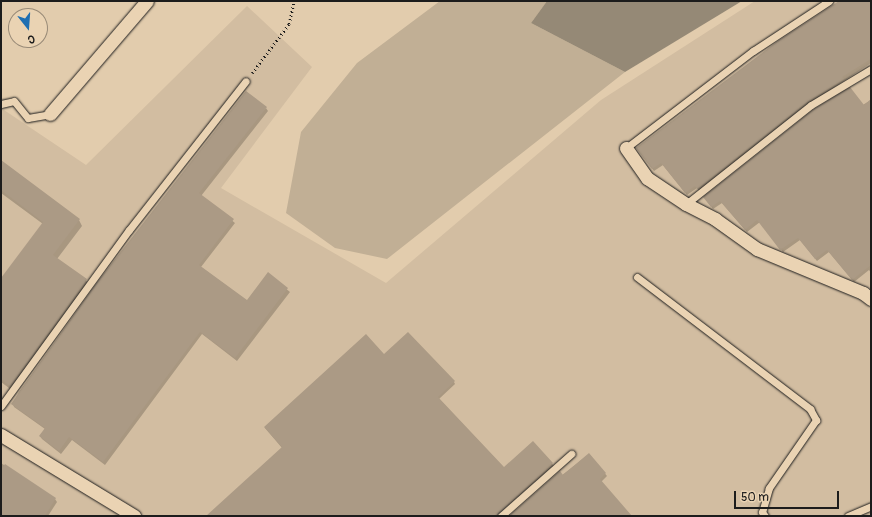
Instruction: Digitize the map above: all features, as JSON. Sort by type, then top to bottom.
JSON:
[{"type":"street","points":[[50,114],[147,1]]},
{"type":"street","points":[[626,148],[648,178],[686,204],[715,219],[757,249],[863,293],[871,299]]},
{"type":"street","points":[[1,435],[134,516]]},
{"type":"lane","points":[[626,148],[753,51],[828,1]]},
{"type":"lane","points":[[686,204],[811,105],[871,69]]},
{"type":"lane","points":[[1,406],[129,230],[246,81]]},
{"type":"lane","points":[[1,104],[14,101],[28,118],[50,114]]},
{"type":"lane","points":[[637,277],[810,409],[816,420],[769,488],[762,512],[765,516]]},
{"type":"lane","points":[[500,516],[571,454]]},
{"type":"lane","points":[[848,516],[871,506]]},
{"type":"path","points":[[246,81],[289,24],[294,1]]},
{"type":"shaded area","points":[[440,1],[547,1],[531,23],[625,72],[387,259],[335,248],[286,213],[301,132],[357,63]]},
{"type":"shaded area","points":[[547,1],[742,1],[625,72],[531,23]]},
{"type":"shaded area","points":[[755,1],[871,1],[871,516],[1,516],[1,108],[86,165],[247,6],[312,67],[221,188],[386,283],[601,100]]},
{"type":"building","points":[[839,1],[871,1],[871,59],[842,77],[844,79],[808,101],[697,189],[695,186],[685,193],[661,163],[652,169],[636,148],[778,41]]},
{"type":"building","points":[[850,87],[864,105],[871,99],[871,265],[852,280],[827,250],[815,259],[798,238],[780,250],[757,220],[745,230],[720,201],[711,207],[703,197],[814,109]]},
{"type":"building","points":[[246,91],[267,107],[199,193],[234,219],[199,265],[247,300],[268,272],[288,288],[235,358],[200,332],[103,462],[69,437],[59,451],[39,436],[45,428],[11,404],[95,285]]},
{"type":"building","points":[[1,160],[80,219],[53,255],[87,279],[10,386],[1,379],[1,278],[43,222],[1,190]]},
{"type":"building","points":[[408,332],[455,381],[438,397],[504,467],[533,441],[553,463],[496,516],[206,516],[282,447],[264,427],[366,334],[384,354]]},
{"type":"building","points":[[589,453],[606,473],[600,479],[632,516],[509,516],[560,471],[563,475]]},
{"type":"building","points":[[5,464],[56,498],[45,516],[1,516],[1,470]]}]
